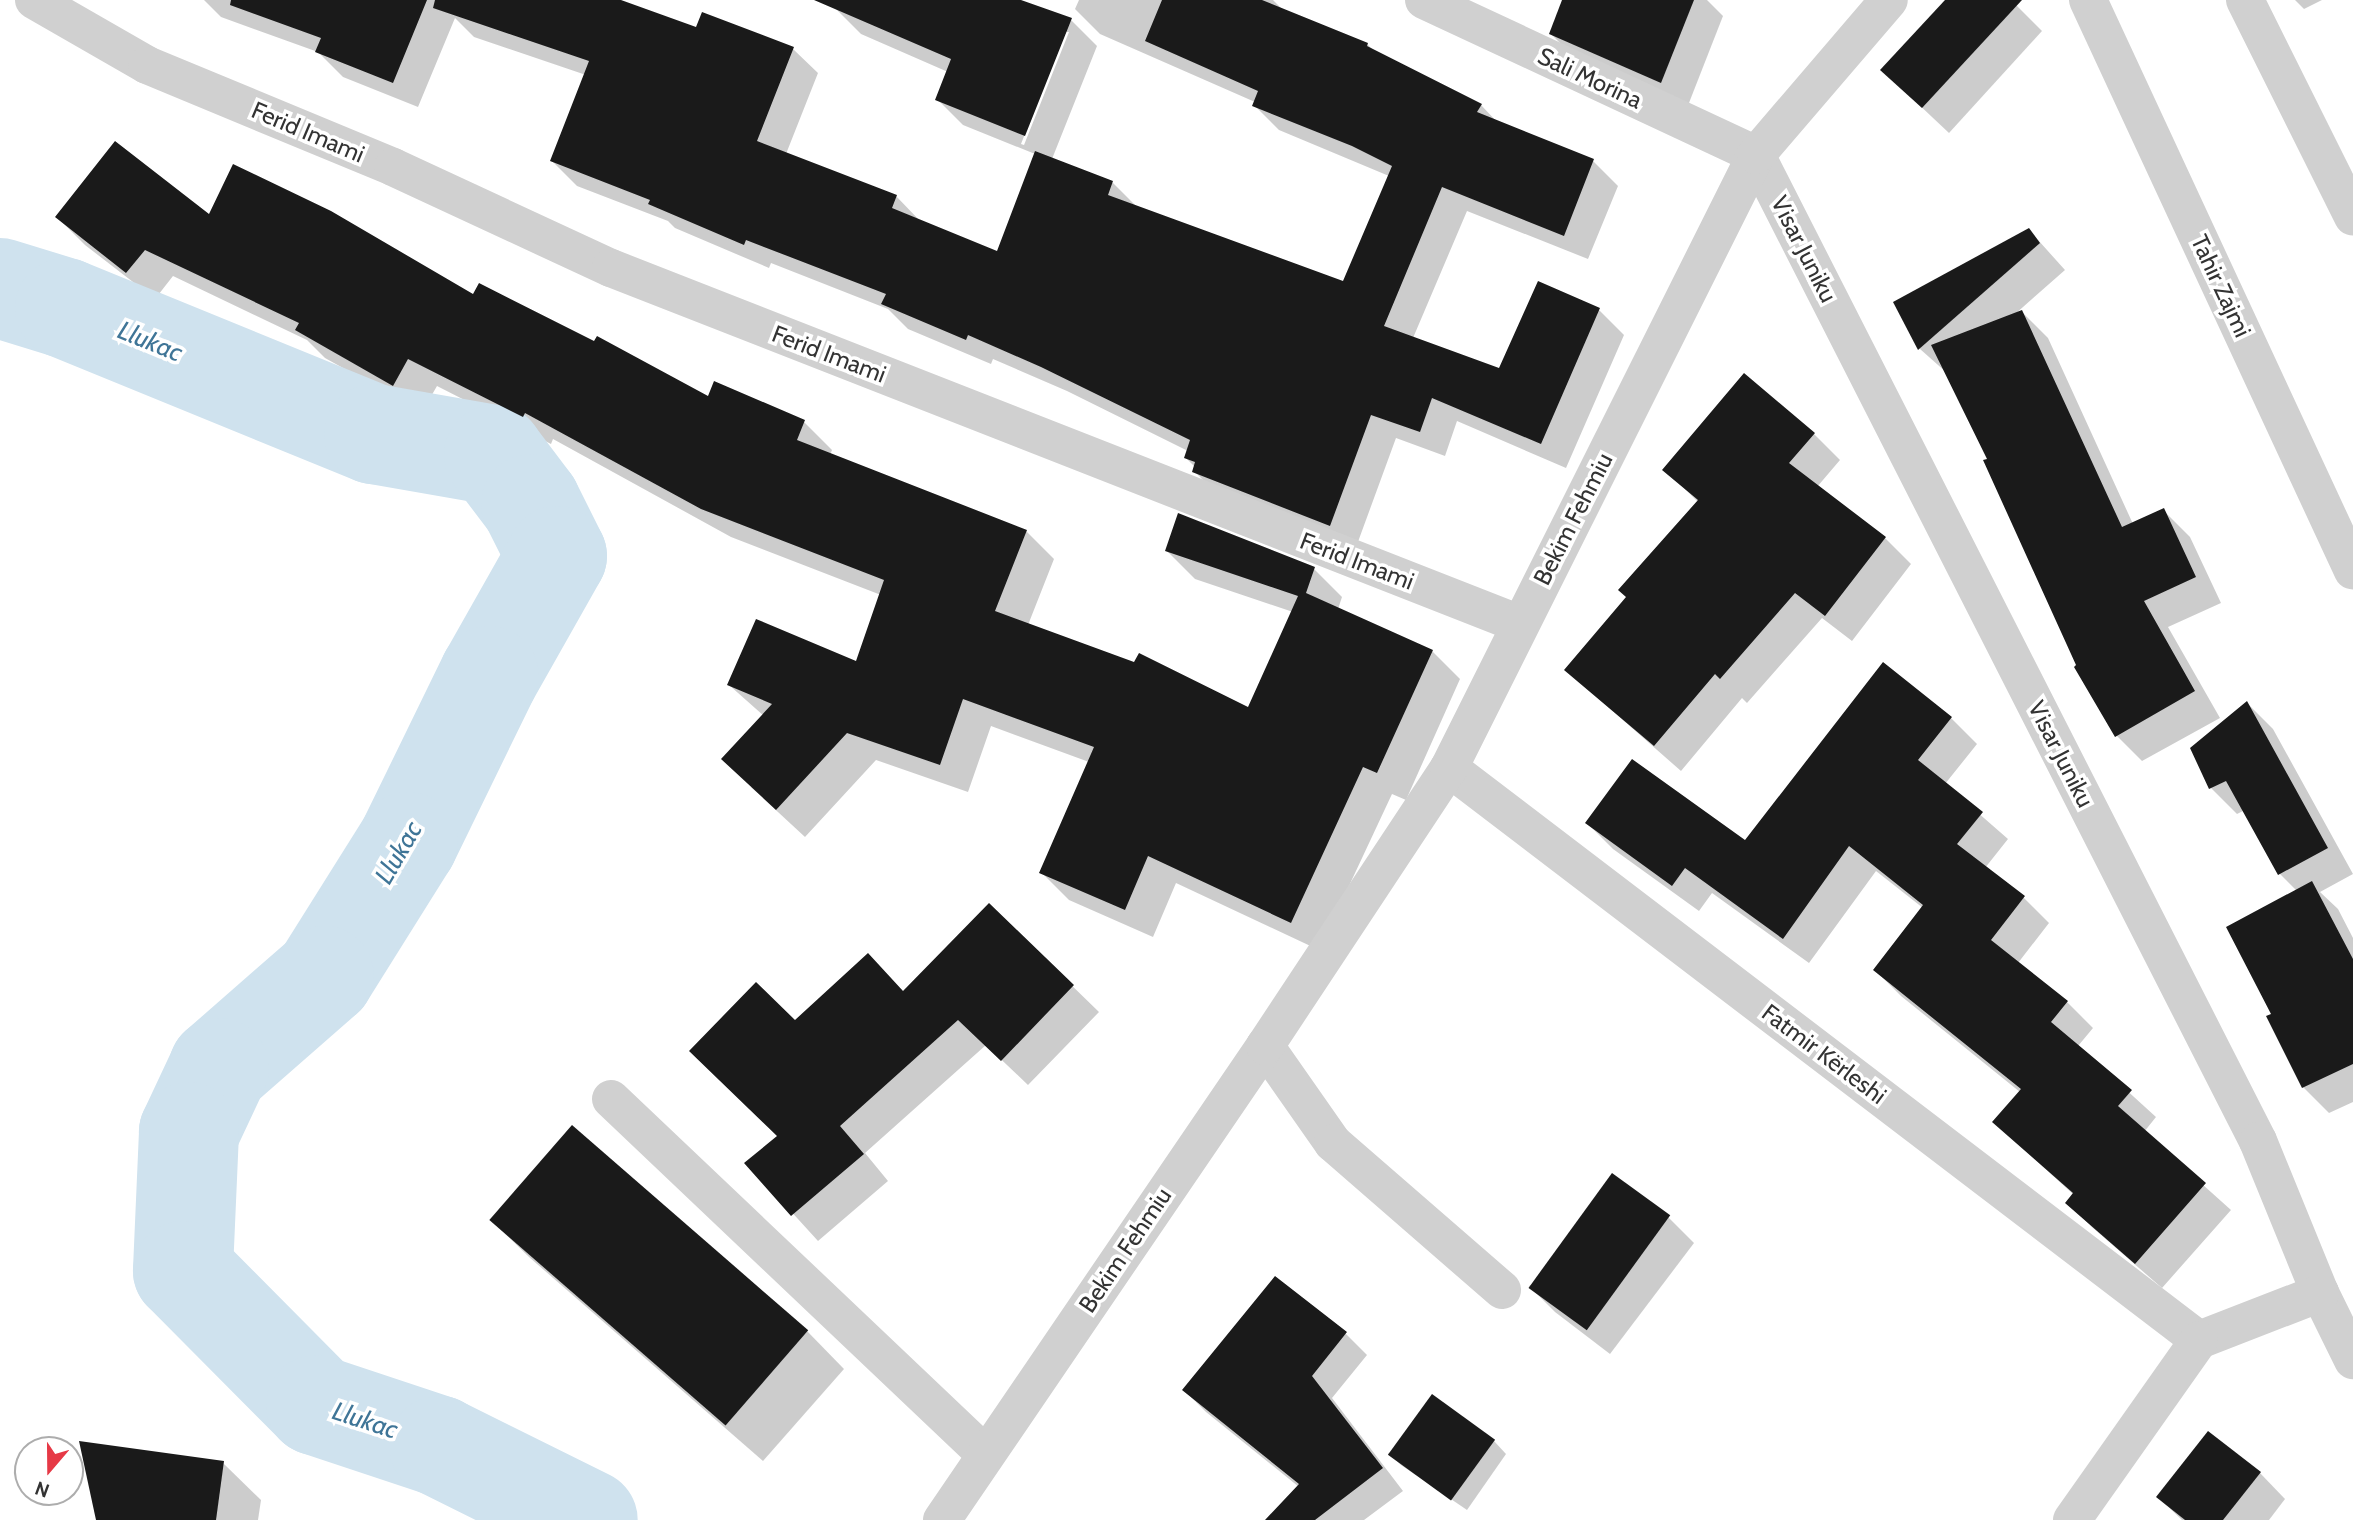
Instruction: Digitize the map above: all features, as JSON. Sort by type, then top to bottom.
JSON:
[{"type":"street","name":"Ferid Imami","points":[[34,0],[147,65],[393,167],[611,268],[1520,624]]},
{"type":"street","name":"Sali Morina","points":[[1424,0],[1756,155]]},
{"type":"street","name":"Bekim Fehmiu","points":[[942,1520],[1265,1046],[1449,768],[1756,155],[1889,0]]},
{"type":"street","name":"Tahir Zajmi","points":[[2088,0],[2353,571]]},
{"type":"street","points":[[2245,0],[2353,217]]},
{"type":"street","name":"Visar Juniku","points":[[1756,155],[2258,1141],[2320,1293],[2353,1360]]},
{"type":"street","name":"Fatmir Kërleshi","points":[[1449,768],[2199,1340]]},
{"type":"street","points":[[1265,1046],[1333,1143],[1502,1290]]},
{"type":"street","points":[[611,1099],[985,1454]]},
{"type":"street","points":[[2072,1520],[2199,1340],[2320,1293]]},
{"type":"building","points":[[231,0],[427,0],[393,83],[315,52],[321,38],[230,5]]},
{"type":"building","points":[[435,0],[621,0],[696,27],[702,12],[794,47],[757,141],[897,195],[892,208],[997,251],[1035,151],[1113,181],[1108,195],[1343,281],[1392,166],[1352,146],[1252,106],[1258,91],[1145,41],[1162,0],[1262,0],[1368,43],[1367,46],[1482,104],[1477,112],[1594,159],[1564,236],[1442,187],[1384,326],[1499,368],[1538,281],[1600,308],[1541,444],[1432,398],[1420,432],[1371,415],[1330,526],[1192,472],[1195,462],[1184,458],[1190,440],[1041,367],[968,335],[966,340],[881,304],[886,294],[746,240],[744,245],[648,204],[650,200],[550,161],[589,61],[433,8]]},
{"type":"building","points":[[814,0],[1021,0],[1072,18],[1025,136],[935,100],[951,59]]},
{"type":"building","points":[[1562,0],[1694,0],[1661,83],[1549,34]]},
{"type":"building","points":[[1945,0],[2022,0],[1922,108],[1880,70]]},
{"type":"building","points":[[115,141],[209,214],[233,164],[331,211],[473,294],[479,283],[594,341],[597,336],[708,396],[714,381],[805,420],[797,440],[1027,530],[995,611],[1134,662],[1139,653],[1248,707],[1298,596],[1165,551],[1178,513],[1315,567],[1306,593],[1433,650],[1377,773],[1363,767],[1291,923],[1148,856],[1125,910],[1039,873],[1094,747],[963,699],[940,765],[847,733],[776,810],[721,759],[772,704],[727,685],[756,619],[856,661],[884,580],[701,509],[525,413],[523,417],[408,359],[393,386],[295,330],[299,323],[145,250],[126,273],[55,217]]},
{"type":"building","points":[[2029,228],[2040,243],[1918,350],[1893,302]]},
{"type":"building","points":[[2022,310],[2122,527],[2164,508],[2196,577],[2144,601],[2195,691],[2115,737],[2074,667],[2076,665],[1983,460],[1987,459],[1931,345]]},
{"type":"building","points":[[1744,373],[1815,433],[1789,463],[1886,537],[1825,616],[1795,593],[1720,679],[1715,674],[1654,746],[1564,670],[1626,597],[1618,590],[1698,500],[1662,470]]},
{"type":"building","points":[[1883,662],[1952,717],[1918,760],[1983,812],[1957,844],[2025,896],[1991,940],[2068,1001],[2051,1022],[2132,1090],[2118,1106],[2206,1183],[2135,1264],[2065,1203],[2073,1193],[1992,1122],[2021,1089],[1873,970],[1923,905],[1849,846],[1783,939],[1685,868],[1672,886],[1585,823],[1632,759],[1745,840]]},
{"type":"building","points":[[2247,701],[2328,848],[2278,875],[2226,781],[2209,789],[2190,748]]},
{"type":"building","points":[[2312,881],[2353,959],[2353,1064],[2302,1088],[2266,1016],[2271,1014],[2226,927]]},
{"type":"building","points":[[989,903],[1074,985],[1001,1061],[958,1020],[840,1126],[864,1154],[791,1216],[744,1163],[777,1136],[689,1051],[756,982],[795,1020],[868,953],[903,991]]},
{"type":"building","points":[[572,1125],[808,1330],[726,1425],[489,1220]]},
{"type":"building","points":[[1612,1173],[1670,1215],[1587,1330],[1529,1288]]},
{"type":"building","points":[[1275,1276],[1347,1332],[1312,1376],[1383,1468],[1315,1520],[1265,1520],[1299,1484],[1182,1390]]},
{"type":"building","points":[[1432,1394],[1495,1440],[1451,1501],[1388,1455]]},
{"type":"building","points":[[2208,1431],[2261,1472],[2223,1520],[2185,1520],[2156,1497]]},
{"type":"building","points":[[84,1442],[224,1461],[216,1520],[96,1520],[84,1464]]},
{"type":"waterway","name":"Llukac","points":[[0,288],[65,308],[374,434],[494,455],[531,504],[557,556],[489,676],[408,842],[324,976],[219,1068],[189,1132],[183,1271],[316,1405],[439,1446],[588,1520]]}]
